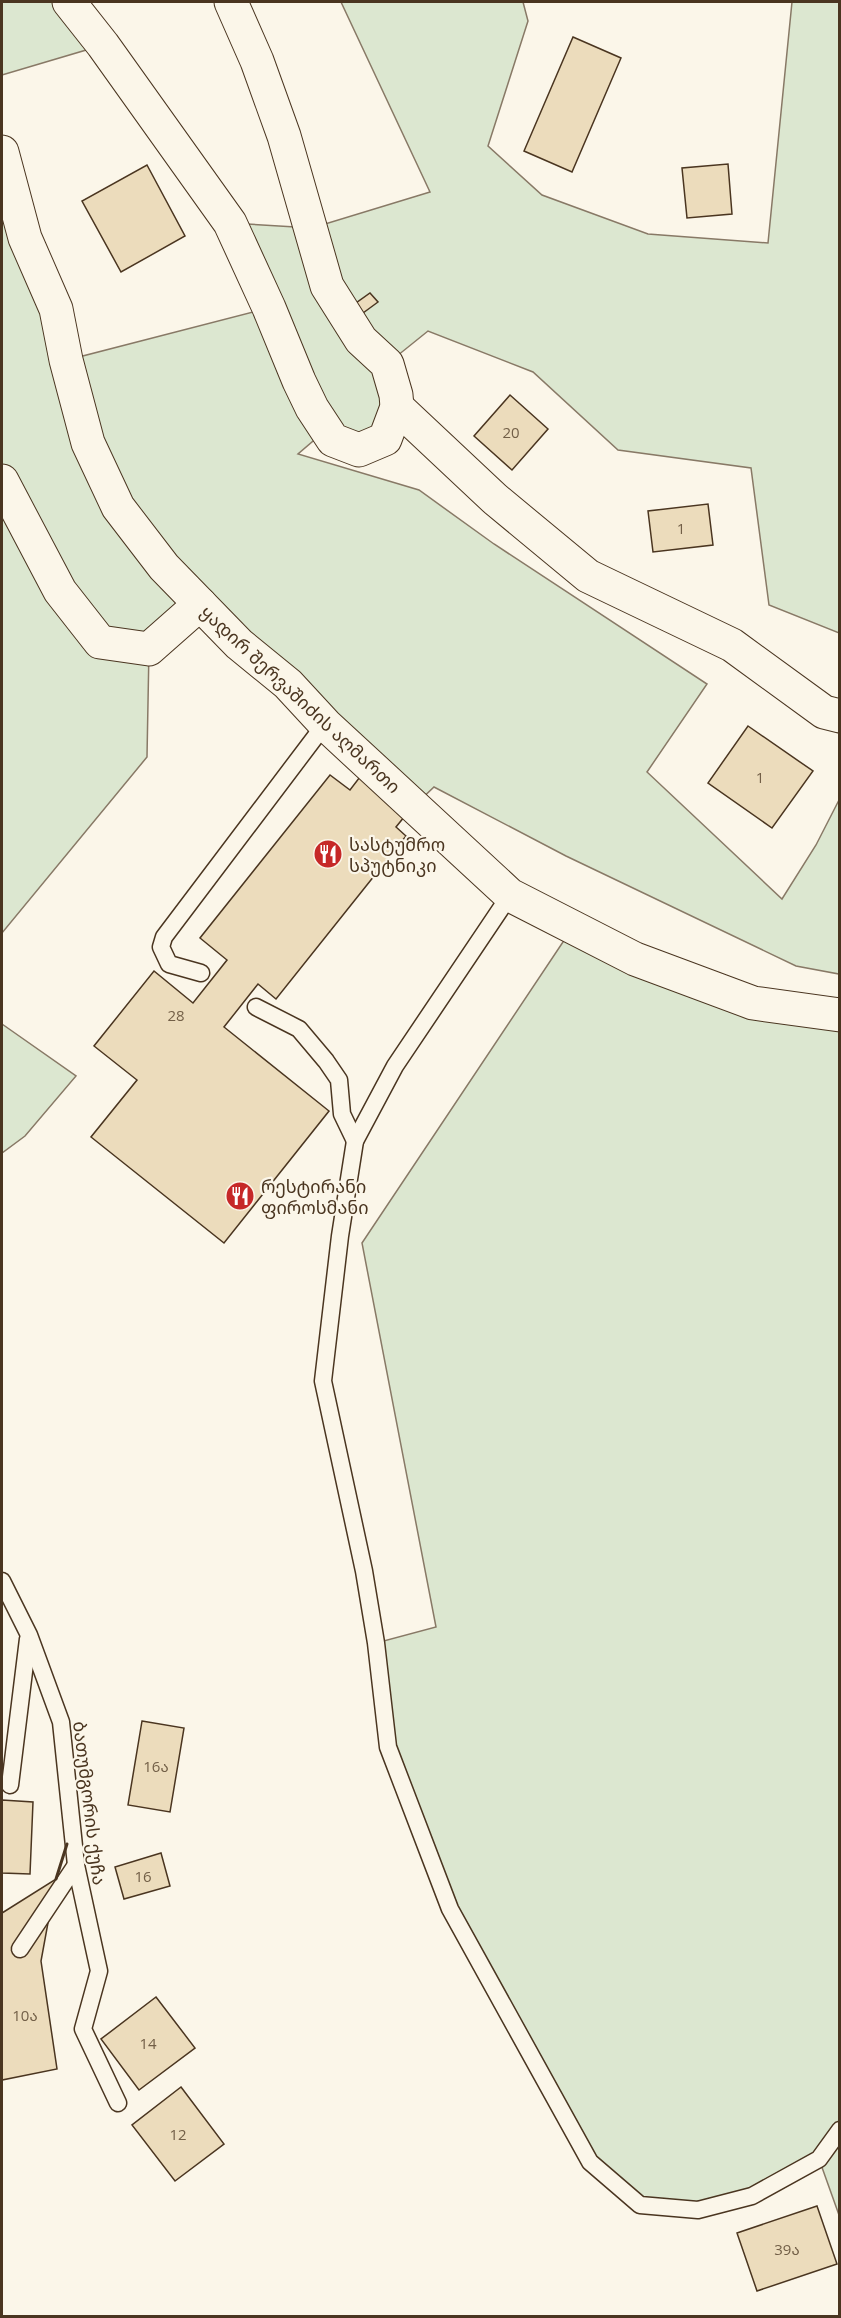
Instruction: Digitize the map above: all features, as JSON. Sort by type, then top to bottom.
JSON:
[{"type":"street","points":[[69,2],[103,45],[230,224],[312,408],[333,440],[359,450],[385,439],[397,407],[396,395],[387,364],[361,340],[327,286],[284,136],[231,2]]},
{"type":"street","name":"ყადირ შერვაშიძის აღმართი","points":[[2,152],[25,238],[56,309],[66,360],[88,443],[118,507],[164,567],[238,644],[288,684],[325,724],[510,895],[634,959],[753,1003],[840,1016]]},
{"type":"street","points":[[397,407],[495,499],[588,576],[732,645],[824,712],[840,716]]},
{"type":"street","points":[[2,481],[60,591],[100,642],[149,649],[200,604]]},
{"type":"lane","points":[[201,973],[169,964],[161,947],[164,937],[325,724]]},
{"type":"lane","points":[[510,895],[395,1066],[355,1141],[340,1236],[323,1381],[363,1571],[388,1747],[450,1909],[590,2162],[639,2205],[698,2210],[752,2196],[819,2159],[840,2130]]},
{"type":"lane","points":[[256,1007],[298,1029],[326,1061],[339,1080],[342,1114],[355,1141]]},
{"type":"lane","name":"ბათუმგორის ქუჩა","points":[[2,1581],[29,1635],[62,1722],[76,1865],[99,1971],[83,2029],[118,2103]]},
{"type":"lane","points":[[10,1785],[29,1635]]},
{"type":"lane","points":[[21,1949],[76,1865]]},
{"type":"green space","points":[[2,2],[69,2],[103,45],[2,75]]},
{"type":"green space","points":[[341,2],[523,2],[528,21],[488,146],[542,195],[648,234],[768,243],[792,2],[839,2],[839,633],[769,605],[751,468],[618,450],[533,372],[428,331],[387,364],[385,439],[326,430],[298,454],[419,490],[494,544],[707,684],[647,772],[782,899],[816,845],[839,800],[839,974],[796,966],[566,856],[434,787],[414,806],[200,604],[149,649],[147,757],[2,933],[2,152],[67,360],[269,308],[230,223],[312,228],[430,192]]},
{"type":"green space","points":[[573,927],[839,1015],[839,2215],[819,2159],[698,2210],[640,2205],[590,2162],[450,1909],[388,1747],[376,1643],[436,1627],[362,1243]]},
{"type":"green space","points":[[2,1024],[76,1076],[25,1136],[2,1153]]},
{"type":"building","points":[[573,37],[621,58],[572,172],[524,151]]},
{"type":"building","points":[[728,164],[732,214],[687,218],[682,168]]},
{"type":"building","points":[[147,165],[185,236],[121,272],[82,201]]},
{"type":"building","points":[[370,293],[378,302],[363,313],[356,303]]},
{"type":"building","points":[[510,395],[548,429],[512,470],[474,436]]},
{"type":"building","points":[[708,504],[713,545],[653,552],[648,511]]},
{"type":"building","points":[[748,726],[813,771],[772,828],[708,783]]},
{"type":"building","points":[[366,769],[413,806],[396,827],[406,836],[276,999],[258,984],[224,1027],[329,1111],[224,1243],[91,1137],[137,1080],[94,1046],[154,971],[193,1003],[227,960],[200,938],[330,775],[350,790]]},
{"type":"building","points":[[142,1721],[184,1728],[170,1812],[128,1805]]},
{"type":"building","points":[[2,1800],[33,1802],[30,1874],[2,1873]]},
{"type":"building","points":[[161,1853],[170,1886],[124,1899],[115,1867]]},
{"type":"building","points":[[56,1879],[41,1961],[57,2069],[2,2080],[2,1913]]},
{"type":"building","points":[[156,1997],[195,2048],[139,2090],[101,2039]]},
{"type":"building","points":[[181,2087],[224,2144],[175,2181],[132,2125]]},
{"type":"building","points":[[817,2206],[837,2264],[757,2291],[737,2233]]},
{"type":"wall","points":[[56,1879],[67,1844]]},
{"type":"place","name":"სასტუმრო სპუტნიკი","points":[[328,854]]},
{"type":"place","name":"რესტირანი ფიროსმანი","points":[[240,1196]]}]
